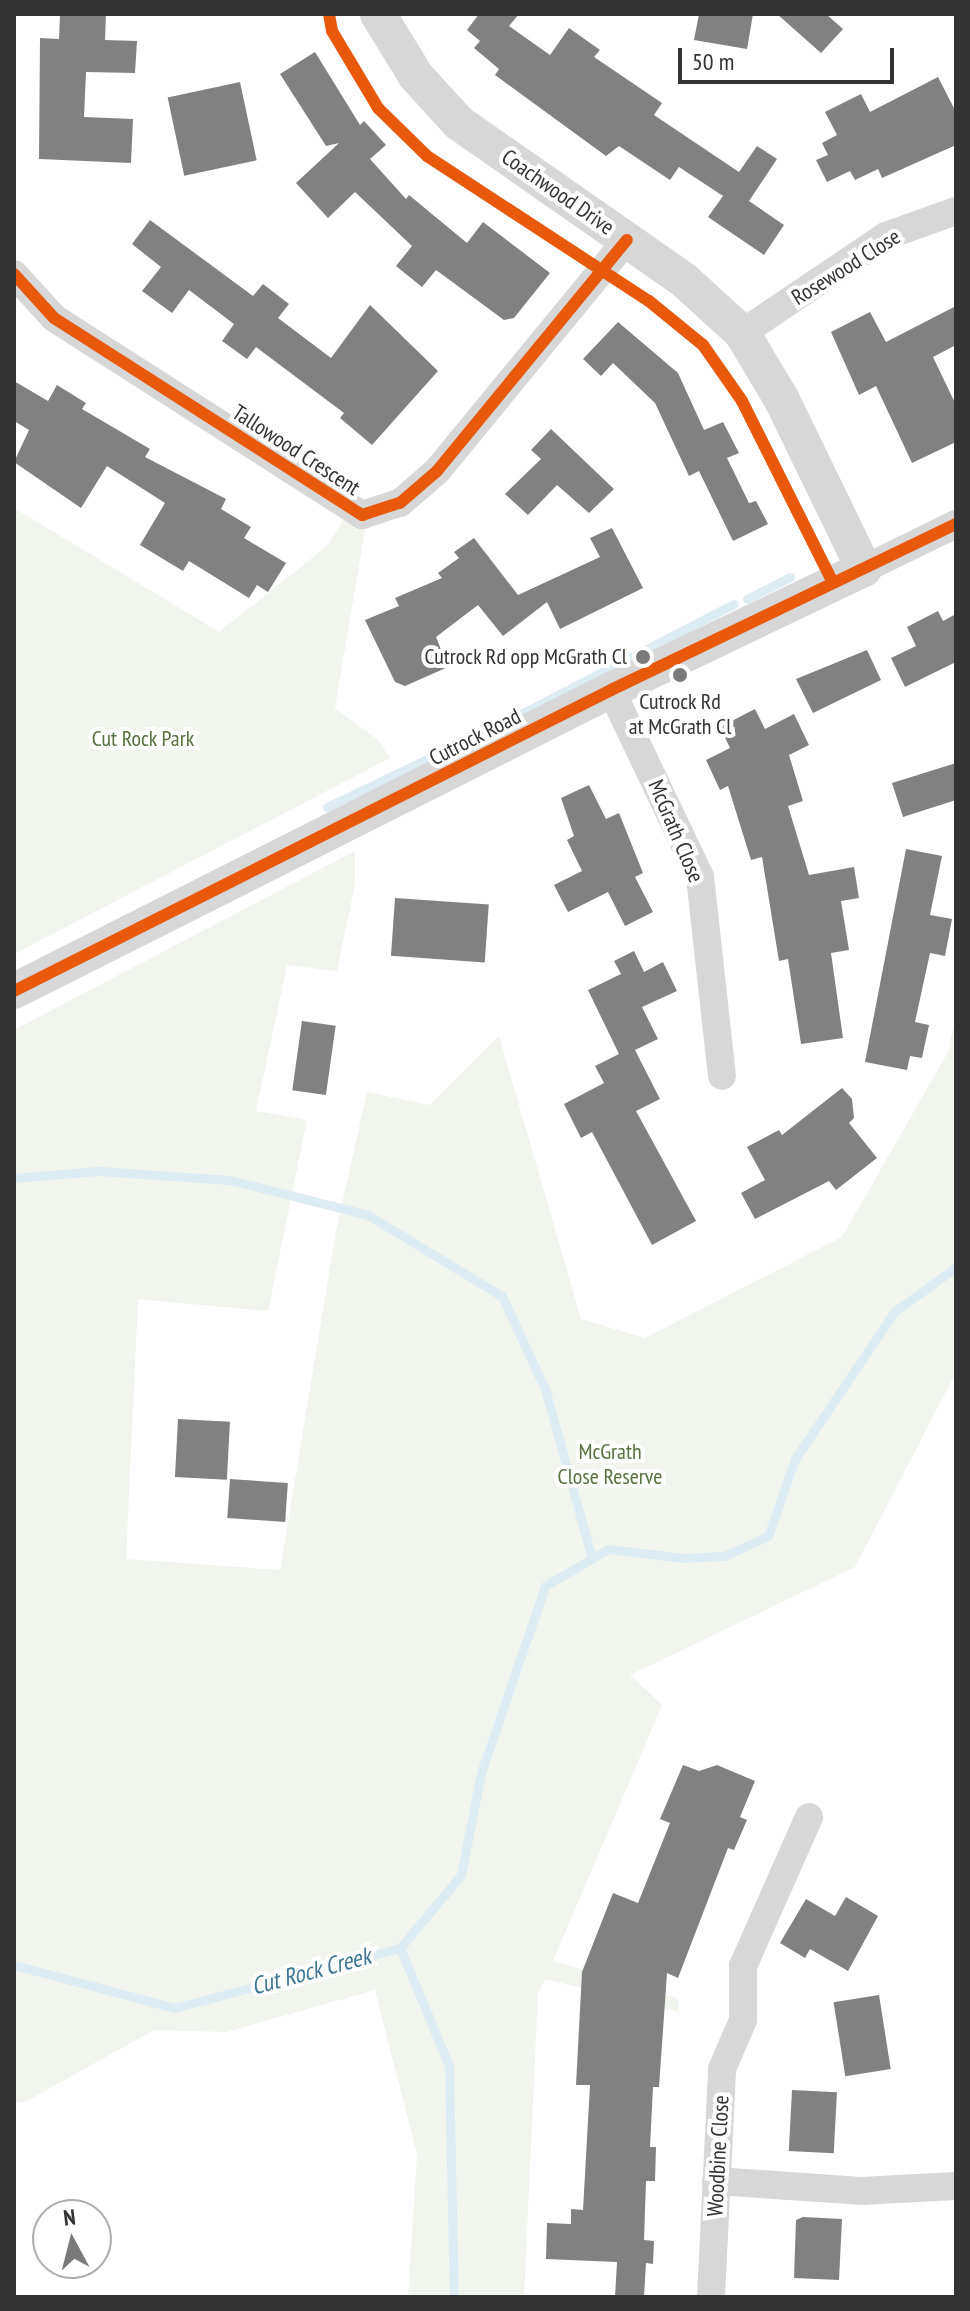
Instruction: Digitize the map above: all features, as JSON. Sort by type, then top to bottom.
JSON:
[{"type":"street","name":"Coachwood Drive","points":[[378,14],[416,76],[459,123],[684,280],[742,333],[782,400],[864,569]]},
{"type":"street","name":"Rosewood Close","points":[[742,333],[886,236],[956,211]]},
{"type":"street","name":"Tallowood Crescent","points":[[14,274],[54,318],[362,515],[400,503],[437,471],[627,240]]},
{"type":"street","name":"Cutrock Road","points":[[14,991],[611,690],[956,524]]},
{"type":"street","name":"McGrath Close","points":[[611,690],[700,877],[722,1076]]},
{"type":"street","name":"Woodbine Close","points":[[711,2297],[722,2069],[743,2020],[743,1966],[809,1817]]},
{"type":"street","points":[[716,2181],[861,2191],[956,2186]]},
{"type":"green space","name":"Cut Rock Park","points":[[14,508],[219,632],[327,546],[344,519],[366,524],[335,708],[377,739],[390,758],[14,954]]},
{"type":"green space","name":"McGrath Close Reserve","points":[[355,851],[355,884],[337,971],[287,965],[256,1111],[307,1120],[268,1311],[138,1299],[126,1559],[280,1570],[336,1231],[367,1092],[430,1105],[499,1036],[581,1319],[645,1338],[842,1237],[948,1052],[956,1014],[956,1372],[855,1567],[630,1675],[662,1705],[553,1961],[677,1998],[679,2012],[545,1979],[538,1994],[524,2297],[408,2297],[417,2154],[375,1990],[227,2032],[154,2030],[25,2102],[14,2102],[14,1030]]},
{"type":"building","points":[[60,14],[106,14],[105,40],[137,41],[135,73],[86,72],[84,117],[133,119],[131,163],[39,159],[40,38],[59,39]]},
{"type":"building","points":[[479,14],[519,14],[509,26],[550,55],[569,28],[600,50],[594,57],[662,103],[654,115],[739,172],[757,146],[777,159],[749,201],[784,225],[764,255],[708,217],[723,196],[679,167],[670,180],[619,146],[606,156],[495,75],[499,69],[474,48],[480,41],[467,30]]},
{"type":"building","points":[[699,14],[753,14],[747,49],[694,40]]},
{"type":"building","points":[[777,14],[826,14],[843,29],[821,53]]},
{"type":"building","points":[[315,52],[360,125],[364,121],[386,145],[370,159],[406,199],[409,195],[467,243],[483,222],[550,273],[514,318],[504,320],[436,270],[422,287],[396,266],[412,246],[355,192],[328,218],[296,183],[339,143],[326,146],[280,74]]},
{"type":"building","points":[[938,77],[956,112],[956,145],[882,178],[878,169],[855,180],[850,171],[827,182],[816,160],[828,155],[822,143],[837,135],[825,112],[861,94],[870,112]]},
{"type":"building","points":[[240,82],[257,160],[184,176],[168,97]]},
{"type":"building","points":[[150,220],[253,296],[263,284],[289,304],[278,318],[331,358],[370,305],[438,371],[372,445],[340,418],[344,413],[256,347],[247,359],[222,341],[234,324],[189,290],[172,313],[142,291],[161,267],[132,244]]},
{"type":"building","points":[[956,306],[956,345],[933,357],[956,405],[956,442],[912,463],[876,386],[859,395],[831,332],[870,312],[886,342]]},
{"type":"building","points":[[618,322],[678,373],[704,430],[723,422],[739,453],[727,458],[749,503],[756,501],[768,524],[733,541],[699,471],[689,476],[655,403],[613,363],[601,376],[583,359]]},
{"type":"building","points":[[14,381],[48,401],[57,385],[86,403],[82,409],[150,449],[145,457],[226,499],[221,509],[251,527],[244,538],[286,563],[268,592],[257,585],[249,598],[189,561],[183,571],[140,545],[165,503],[107,466],[81,508],[14,462],[29,430],[14,421]]},
{"type":"building","points":[[551,429],[614,489],[589,513],[557,485],[528,515],[505,494],[541,459],[531,450]]},
{"type":"building","points":[[612,528],[643,588],[560,629],[547,602],[503,636],[478,605],[436,637],[448,667],[405,686],[395,682],[365,620],[399,606],[395,598],[442,578],[438,573],[459,558],[454,552],[474,538],[518,595],[600,557],[590,538]]},
{"type":"building","points":[[938,611],[943,621],[956,614],[956,662],[905,687],[891,658],[916,646],[907,627]]},
{"type":"building","points":[[867,650],[881,680],[813,713],[796,679]]},
{"type":"building","points":[[755,709],[765,729],[794,714],[809,745],[789,755],[803,801],[788,806],[809,875],[854,867],[859,898],[841,901],[849,950],[831,953],[843,1038],[801,1044],[788,959],[779,961],[762,857],[751,860],[728,786],[720,790],[706,760],[730,748],[720,727]]},
{"type":"building","points":[[956,763],[956,800],[903,817],[892,783]]},
{"type":"building","points":[[589,785],[606,819],[619,813],[643,873],[635,877],[653,912],[625,926],[608,892],[568,912],[554,885],[582,871],[567,840],[574,836],[561,798]]},
{"type":"building","points":[[906,849],[942,856],[930,915],[952,919],[945,956],[930,953],[915,1022],[929,1025],[922,1058],[910,1056],[907,1070],[865,1062]]},
{"type":"building","points":[[395,898],[489,905],[485,962],[391,956]]},
{"type":"building","points":[[634,951],[644,972],[663,962],[677,991],[642,1007],[658,1039],[635,1050],[660,1099],[636,1111],[696,1221],[652,1245],[592,1132],[581,1138],[564,1104],[604,1083],[595,1066],[619,1054],[588,990],[621,974],[614,961]]},
{"type":"building","points":[[302,1021],[336,1026],[326,1095],[292,1090]]},
{"type":"building","points":[[842,1088],[852,1099],[854,1118],[849,1123],[877,1158],[836,1190],[829,1181],[755,1219],[741,1193],[765,1180],[747,1147],[779,1130],[782,1135]]},
{"type":"building","points":[[178,1419],[230,1422],[227,1480],[175,1477]]},
{"type":"building","points":[[230,1479],[288,1483],[285,1522],[227,1518]]},
{"type":"building","points":[[683,1765],[699,1771],[717,1765],[755,1781],[740,1817],[747,1820],[734,1850],[728,1848],[678,1978],[667,1973],[659,2087],[653,2087],[650,2147],[656,2147],[655,2181],[646,2181],[644,2240],[654,2241],[653,2264],[646,2263],[644,2297],[615,2297],[617,2262],[546,2259],[547,2223],[571,2224],[571,2209],[583,2210],[590,2085],[576,2085],[582,1972],[613,1893],[638,1903],[670,1823],[660,1819]]},
{"type":"building","points":[[846,1897],[878,1916],[848,1971],[810,1949],[805,1958],[780,1943],[806,1899],[835,1916]]},
{"type":"building","points":[[879,1995],[891,2069],[845,2076],[834,2002]]},
{"type":"building","points":[[792,2090],[837,2092],[834,2153],[789,2151]]},
{"type":"building","points":[[803,2217],[842,2219],[839,2280],[794,2278],[796,2220]]},
{"type":"waterway","points":[[747,599],[790,577]]},
{"type":"waterway","points":[[517,716],[734,604]]},
{"type":"waterway","points":[[327,807],[511,719]]},
{"type":"waterway","points":[[14,1178],[99,1171],[230,1180],[368,1215],[502,1296],[545,1389],[592,1558]]},
{"type":"waterway","points":[[400,1948],[461,1875],[481,1773],[545,1586],[608,1549],[683,1558],[724,1556],[768,1536],[795,1459],[894,1312],[956,1267]]},
{"type":"waterway","name":"Cut Rock Creek","points":[[14,1965],[174,2008],[400,1948],[449,2066],[454,2297]]},
{"type":"cycle path","points":[[329,14],[332,31],[378,108],[427,156],[649,301],[703,345],[742,401],[833,583]]},
{"type":"cycle path","points":[[14,274],[54,318],[362,515],[400,503],[437,471],[627,240]]},
{"type":"cycle path","points":[[14,991],[611,690],[956,524]]},
{"type":"place","name":"Cutrock Rd opp McGrath Cl","points":[[643,657]]},
{"type":"place","name":"Cutrock Rd at McGrath Cl","points":[[680,675]]}]
